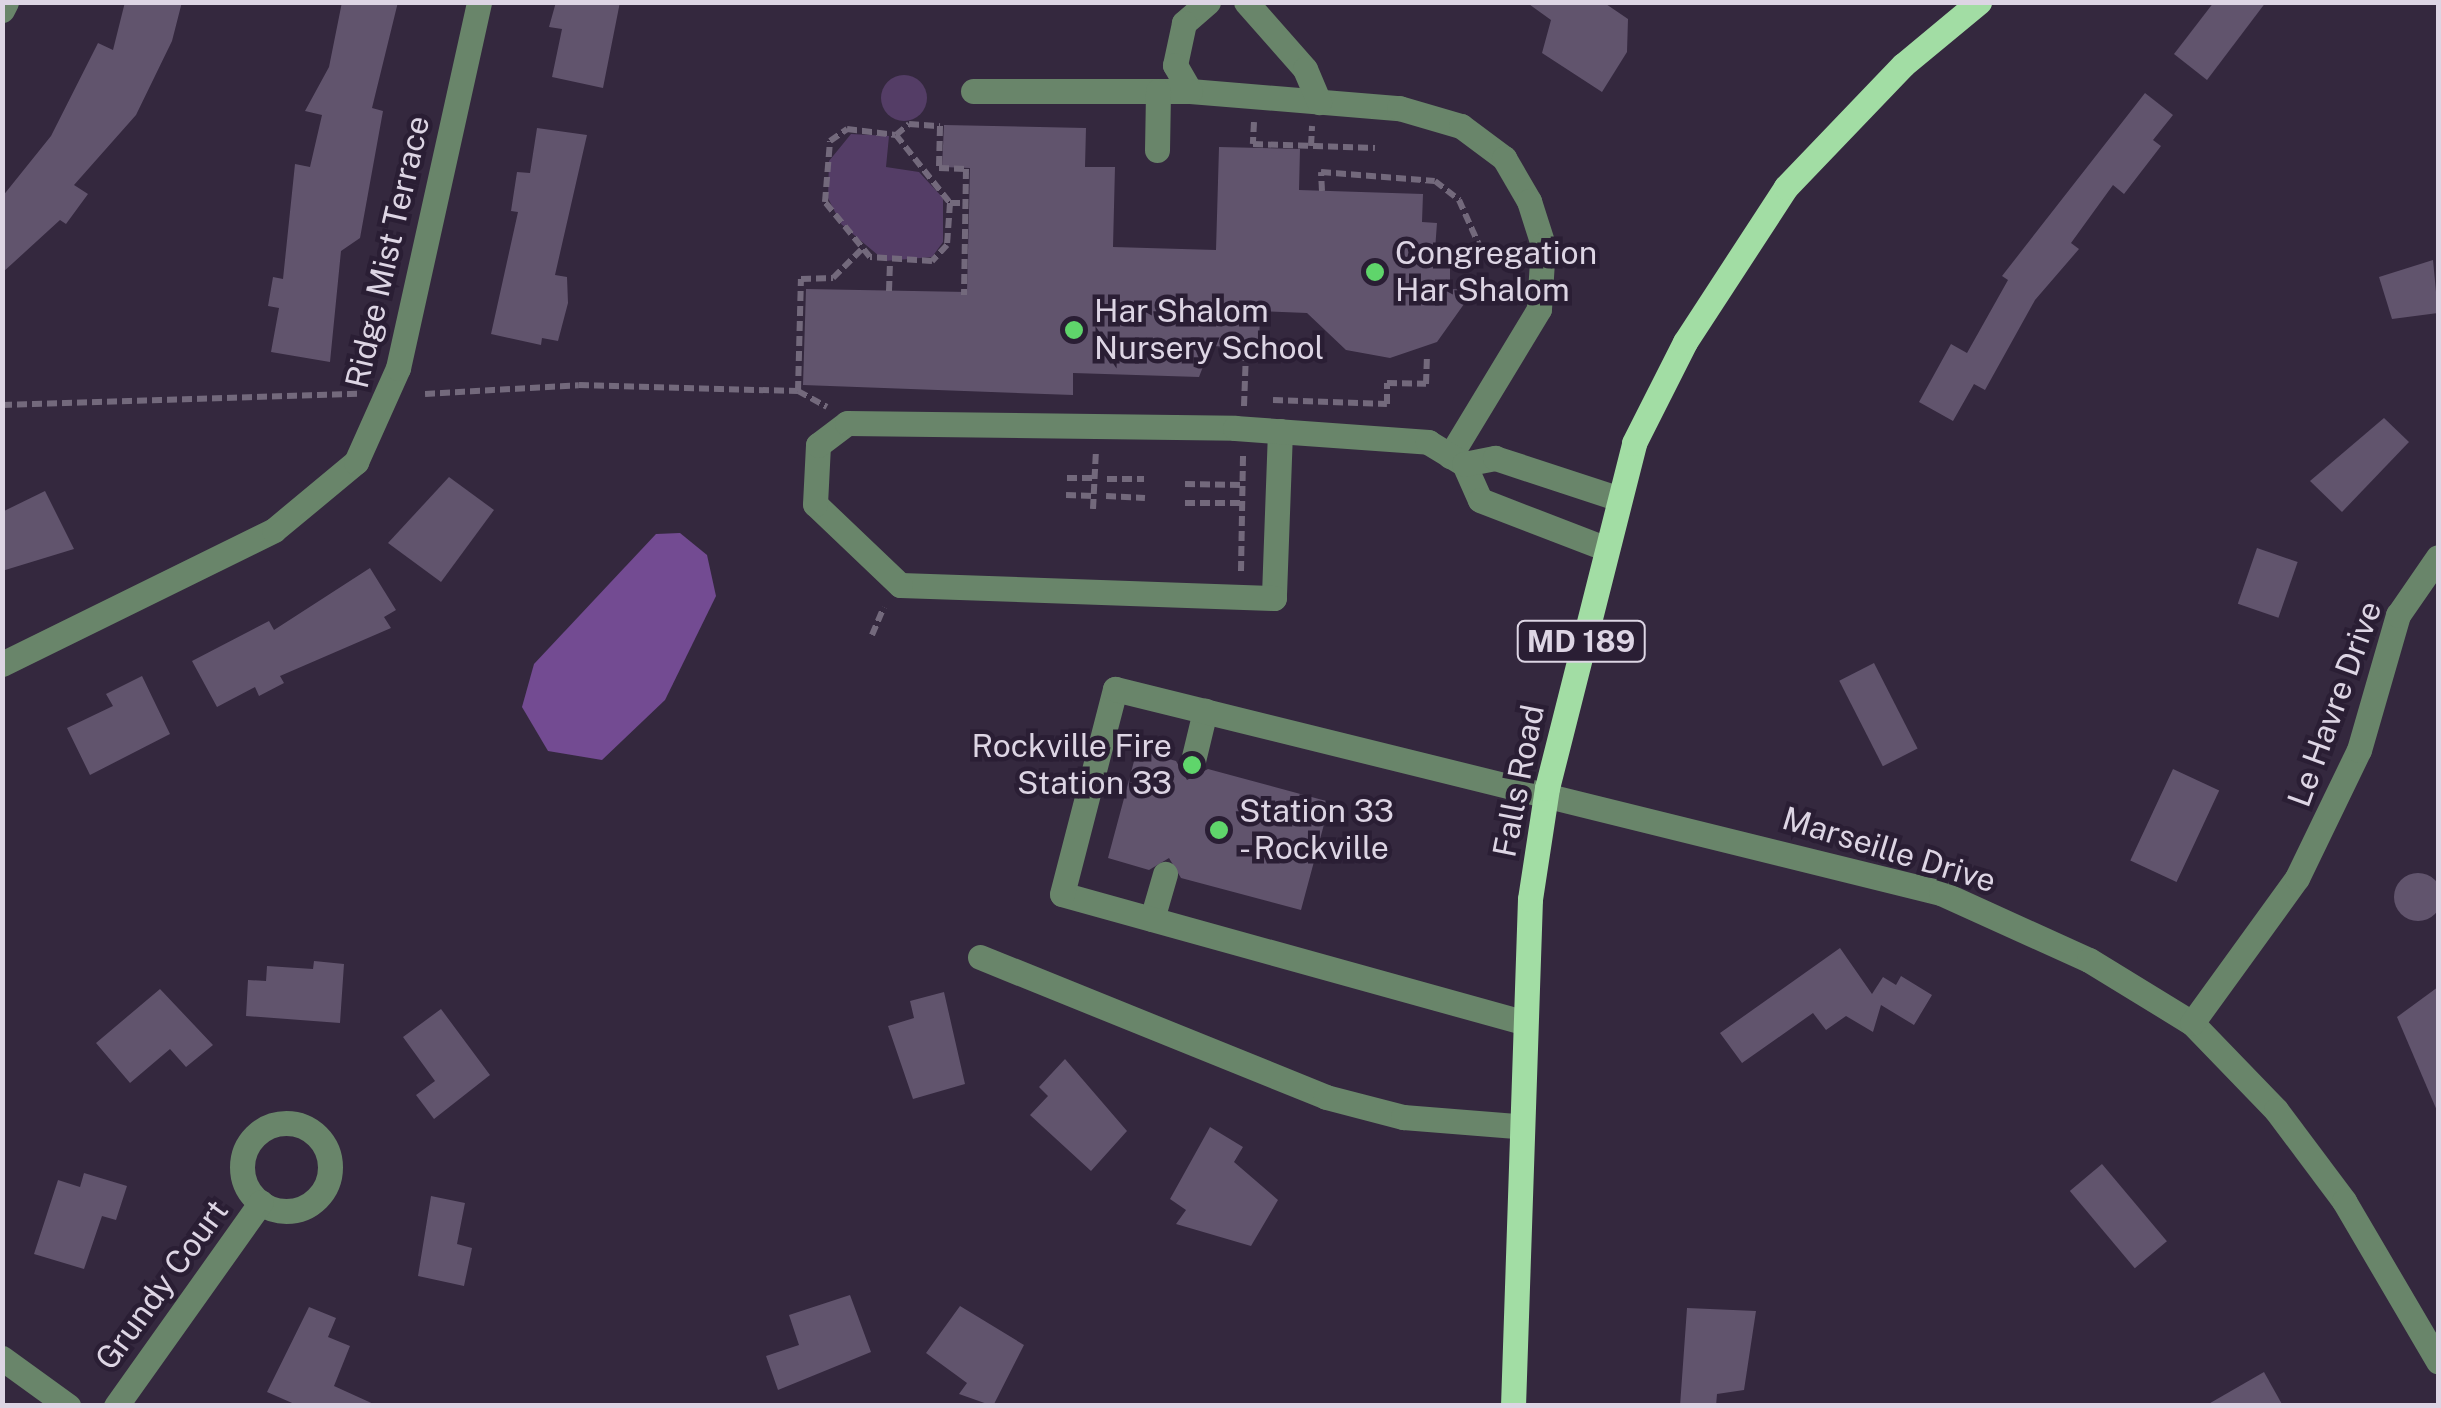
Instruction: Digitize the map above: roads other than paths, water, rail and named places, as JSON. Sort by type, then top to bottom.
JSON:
[{"type":"main road","name":"Falls Road","points":[[1513,1406],[1520,1021],[1547,788],[1602,547],[1617,498],[1685,342],[1786,186],[1879,88],[1979,2]]},
{"type":"street","points":[[2,10],[6,2]]},
{"type":"street","name":"Ridge Mist Terrace","points":[[2,664],[274,530],[356,462],[398,368],[479,2]]},
{"type":"street","points":[[1190,90],[1175,64],[1184,23],[1208,2]]},
{"type":"street","points":[[1246,2],[1305,69],[1320,102]]},
{"type":"street","points":[[973,91],[1190,90],[1400,108],[1461,126],[1504,158],[1529,201],[1543,245],[1539,309],[1457,460]]},
{"type":"street","points":[[1157,150],[1158,91]]},
{"type":"street","points":[[1280,432],[1274,598],[900,585],[815,504],[818,446],[847,423],[1098,431],[1244,429],[1428,442],[1457,460],[1480,500],[1602,547]]},
{"type":"street","points":[[1457,460],[1495,458],[1617,498]]},
{"type":"street","name":"Le Havre Drive","points":[[2192,1023],[2306,862],[2359,750],[2398,615],[2438,558]]},
{"type":"street","name":"Marseille Drive","points":[[1152,919],[1062,894],[1115,689],[1547,788],[1941,892],[2089,960],[2192,1023],[2276,1110],[2344,1201],[2438,1361]]},
{"type":"street","points":[[1192,765],[1205,711]]},
{"type":"street","points":[[1165,874],[1152,919],[1520,1021]]},
{"type":"street","points":[[980,957],[1326,1097],[1403,1117],[1516,1126]]},
{"type":"street","name":"Grundy Court","points":[[116,1406],[260,1202]]},
{"type":"street","points":[[2,1358],[68,1406]]},
{"type":"place","name":"Congregation Har Shalom","points":[[1375,272]]},
{"type":"place","name":"Har Shalom Nursery School","points":[[1074,330]]},
{"type":"place","name":"Rockville Fire Station 33","points":[[1192,765]]},
{"type":"place","name":"Station 33 - Rockville","points":[[1219,830]]}]
